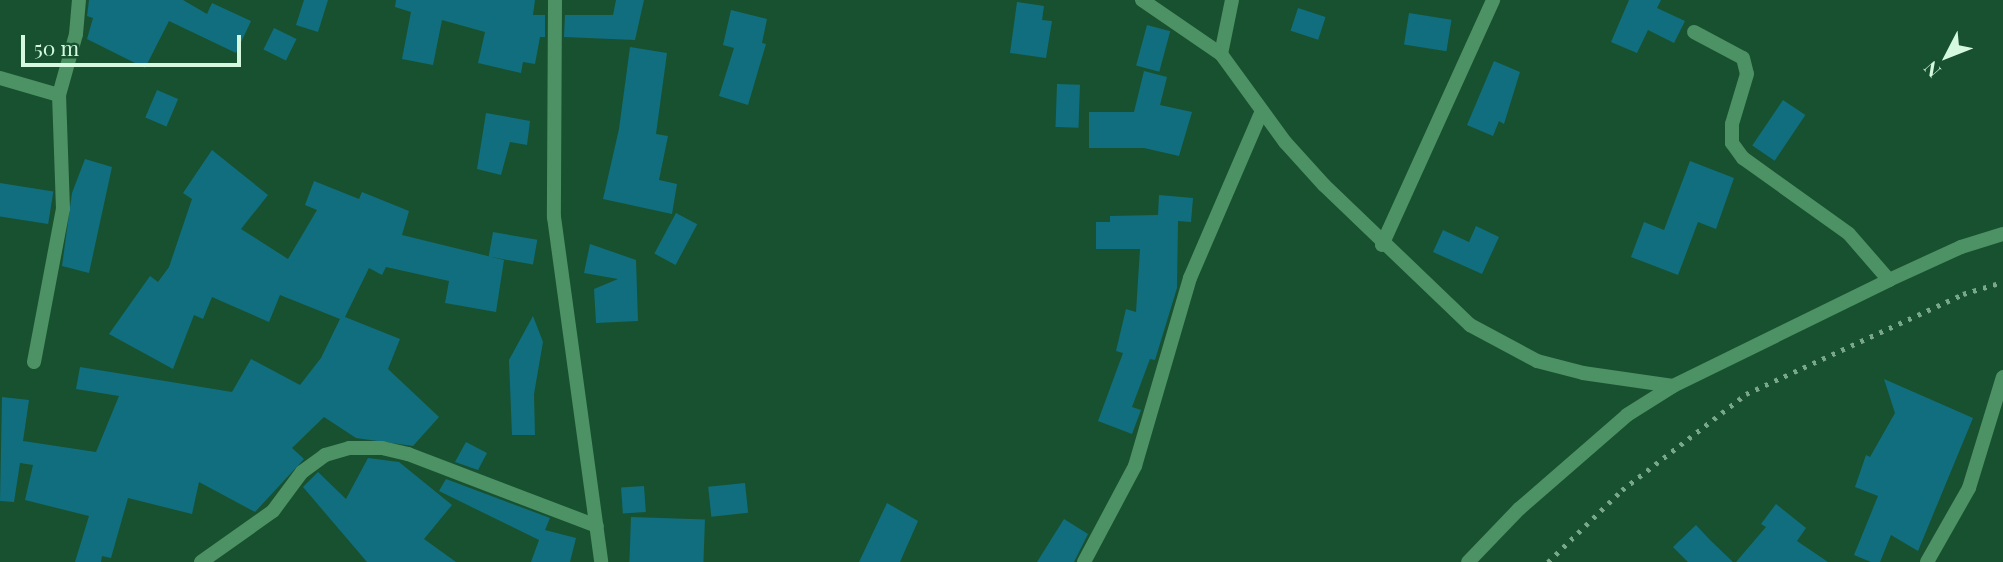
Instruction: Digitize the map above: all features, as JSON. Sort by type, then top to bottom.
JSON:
[{"type":"street","points":[[34,362],[63,209],[59,94],[76,34],[79,0]]},
{"type":"street","points":[[555,0],[554,217],[601,562]]},
{"type":"street","points":[[1142,0],[1221,54],[1293,150],[1382,245],[1471,325],[1504,346],[1537,361],[1583,373],[1674,386]]},
{"type":"street","points":[[1221,54],[1232,0]]},
{"type":"street","points":[[1382,245],[1493,0]]},
{"type":"street","points":[[1694,32],[1743,58],[1747,74],[1732,124],[1732,143],[1743,158],[1849,234],[1889,280]]},
{"type":"street","points":[[0,78],[59,94]]},
{"type":"street","points":[[1084,562],[1135,466],[1190,278],[1262,111]]},
{"type":"street","points":[[1468,562],[1519,509],[1599,438],[1674,386],[1889,280],[1961,247],[2003,234]]},
{"type":"street","points":[[1927,562],[1969,488],[2003,377]]},
{"type":"street","points":[[201,562],[273,511],[302,472],[324,455],[349,447],[382,447],[408,454],[597,526]]},
{"type":"building","points":[[89,0],[183,0],[207,14],[212,3],[251,21],[236,53],[169,21],[145,68],[87,39],[93,18],[87,16]]},
{"type":"building","points":[[304,0],[328,0],[318,32],[296,25]]},
{"type":"building","points":[[396,0],[535,0],[533,15],[545,15],[545,37],[540,37],[535,64],[523,62],[521,73],[478,63],[485,32],[442,20],[433,65],[402,59],[411,12],[395,7]]},
{"type":"building","points":[[616,0],[644,0],[635,40],[564,37],[565,15],[613,15]]},
{"type":"building","points":[[1629,0],[1661,0],[1657,8],[1685,21],[1674,43],[1648,30],[1637,53],[1611,42]]},
{"type":"building","points":[[1017,2],[1044,6],[1042,20],[1052,21],[1046,58],[1010,53]]},
{"type":"building","points":[[1298,8],[1326,17],[1318,40],[1291,31]]},
{"type":"building","points":[[731,10],[767,19],[762,43],[766,44],[748,105],[719,96],[734,48],[723,45]]},
{"type":"building","points":[[1409,13],[1451,20],[1446,51],[1404,45]]},
{"type":"building","points":[[1147,25],[1170,31],[1159,72],[1136,66]]},
{"type":"building","points":[[274,28],[296,39],[286,61],[263,50]]},
{"type":"building","points":[[630,47],[667,53],[656,134],[668,136],[659,180],[677,184],[672,214],[603,199],[619,129]]},
{"type":"building","points":[[1494,61],[1520,72],[1504,124],[1499,121],[1493,136],[1467,125]]},
{"type":"building","points":[[1144,71],[1167,77],[1160,105],[1192,112],[1179,156],[1144,148],[1089,148],[1089,112],[1134,112]]},
{"type":"building","points":[[1057,84],[1080,85],[1078,128],[1055,127]]},
{"type":"building","points":[[157,90],[178,99],[166,127],[145,118]]},
{"type":"building","points":[[1783,100],[1805,115],[1775,161],[1752,146]]},
{"type":"building","points":[[486,113],[530,121],[527,145],[510,142],[501,175],[477,169]]},
{"type":"building","points":[[212,150],[268,195],[241,229],[288,259],[317,210],[305,205],[314,181],[359,199],[362,192],[409,211],[402,235],[504,260],[496,312],[445,303],[449,281],[386,267],[382,275],[369,268],[345,317],[400,339],[388,369],[439,417],[413,446],[356,438],[324,417],[292,448],[304,459],[255,512],[199,482],[192,514],[128,498],[111,558],[102,556],[101,562],[75,562],[89,516],[25,500],[33,465],[20,463],[14,502],[0,501],[2,397],[29,400],[23,441],[96,452],[119,396],[76,389],[80,367],[232,392],[251,359],[300,385],[321,358],[340,319],[280,295],[269,322],[212,297],[203,319],[194,315],[173,369],[109,334],[150,276],[158,282],[169,267],[192,199],[183,193]]},
{"type":"building","points":[[85,159],[112,167],[89,273],[62,266],[72,193]]},
{"type":"building","points":[[1690,161],[1734,178],[1716,229],[1698,222],[1678,275],[1631,257],[1644,222],[1664,230]]},
{"type":"building","points":[[0,183],[53,191],[48,224],[0,216]]},
{"type":"building","points":[[1159,195],[1193,198],[1191,222],[1178,221],[1177,288],[1155,360],[1150,359],[1132,407],[1141,410],[1132,434],[1098,421],[1123,353],[1116,351],[1126,309],[1136,312],[1140,249],[1096,249],[1096,222],[1110,222],[1110,216],[1158,215]]},
{"type":"building","points":[[676,213],[697,224],[676,265],[654,254]]},
{"type":"building","points":[[1476,226],[1499,237],[1482,274],[1433,252],[1443,230],[1469,242]]},
{"type":"building","points":[[493,232],[537,240],[533,264],[489,257]]},
{"type":"building","points":[[590,244],[636,260],[638,321],[596,323],[594,289],[618,279],[584,273]]},
{"type":"building","points":[[533,316],[543,342],[534,394],[535,435],[512,435],[509,360]]},
{"type":"building","points":[[1884,379],[1973,418],[1918,551],[1891,535],[1880,562],[1871,562],[1854,555],[1878,496],[1855,487],[1866,455],[1870,457],[1895,413]]},
{"type":"building","points":[[466,442],[487,453],[478,470],[455,462]]},
{"type":"building","points":[[368,458],[399,462],[452,505],[424,539],[456,562],[367,562],[303,487],[318,472],[346,499]]},
{"type":"building","points":[[446,479],[550,518],[545,530],[576,538],[570,562],[531,562],[539,540],[439,491]]},
{"type":"building","points":[[745,483],[748,513],[711,517],[708,487]]},
{"type":"building","points":[[644,486],[646,512],[623,514],[621,488]]},
{"type":"building","points":[[887,503],[918,521],[900,562],[859,562]]},
{"type":"building","points":[[1776,504],[1806,528],[1797,541],[1828,562],[1736,562],[1766,527],[1761,524]]},
{"type":"building","points":[[631,517],[705,520],[703,562],[629,562]]},
{"type":"building","points":[[1064,519],[1088,534],[1074,562],[1037,562]]},
{"type":"building","points":[[1696,525],[1733,562],[1688,562],[1673,547]]},
{"type":"railway","points":[[1548,562],[1622,490],[1746,394],[1963,294],[2003,282]]}]
